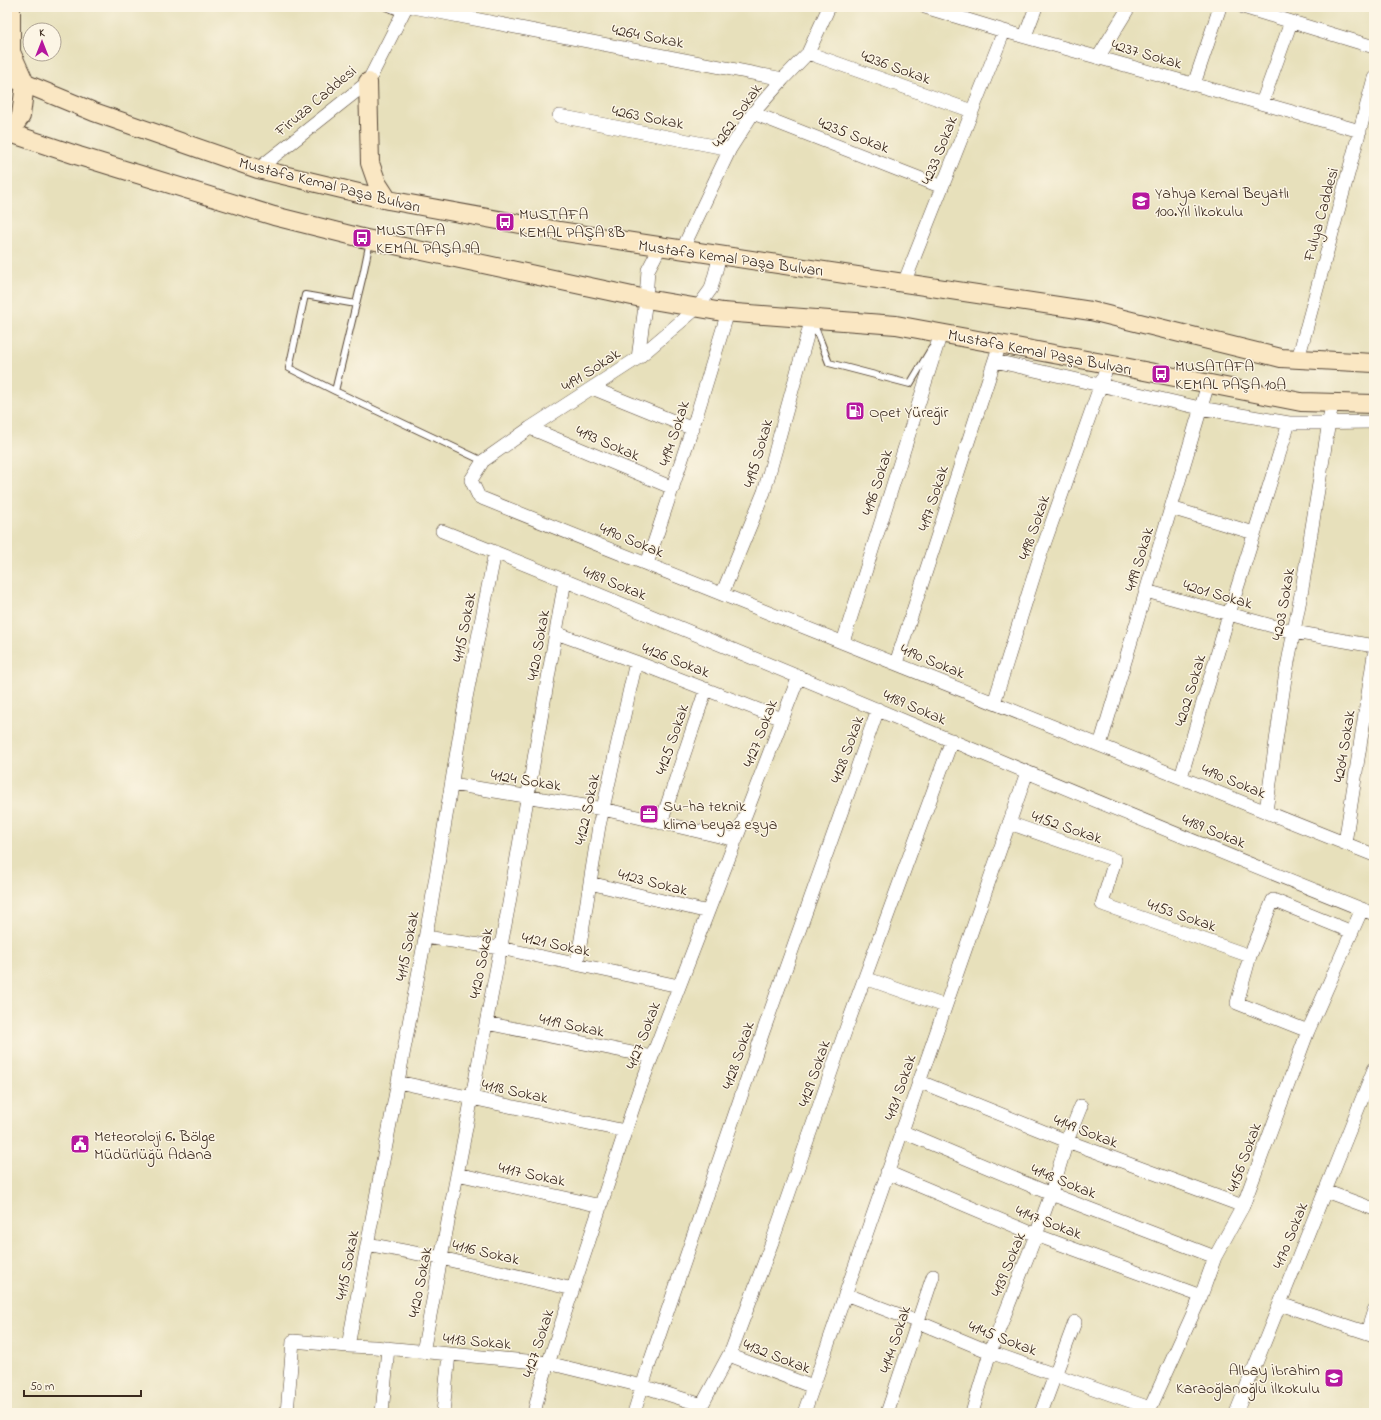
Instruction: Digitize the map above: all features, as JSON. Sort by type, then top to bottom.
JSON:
[{"type":"main road","points":[[8,132],[21,116],[25,83],[11,52],[11,7]]},
{"type":"main road","name":"Mustafa Kemal Paşa Bulvarı","points":[[7,76],[94,112],[258,169],[388,200],[505,222],[660,247],[1091,310],[1281,358],[1374,363]]},
{"type":"main road","points":[[368,82],[370,163],[377,183],[388,200]]},
{"type":"main road","name":"Mustafa Kemal Paşa Bulvarı","points":[[8,132],[78,156],[274,216],[370,240],[646,299],[728,312],[896,324],[941,333],[998,352],[1108,364],[1301,402],[1374,404]]},
{"type":"street","name":"4264 Sokak","points":[[413,7],[783,79]]},
{"type":"street","name":"4262 Sokak","points":[[682,250],[730,149],[753,113],[808,53],[829,7]]},
{"type":"street","name":"4237 Sokak","points":[[925,7],[948,10],[1004,30],[1360,131]]},
{"type":"street","points":[[1025,36],[1036,7]]},
{"type":"street","points":[[1099,56],[1129,7]]},
{"type":"street","points":[[1194,84],[1220,7]]},
{"type":"street","points":[[1243,7],[1374,47]]},
{"type":"street","name":"Firuza Caddesi","points":[[258,169],[368,82],[403,10]]},
{"type":"street","points":[[1262,103],[1291,22]]},
{"type":"street","name":"4233 Sokak","points":[[904,283],[1004,30]]},
{"type":"street","name":"4236 Sokak","points":[[808,53],[972,111]]},
{"type":"street","name":"Fulya Caddesi","points":[[1298,359],[1374,78]]},
{"type":"street","name":"4235 Sokak","points":[[753,113],[942,187]]},
{"type":"street","name":"4263 Sokak","points":[[560,116],[730,149]]},
{"type":"street","points":[[638,358],[646,299],[648,270],[660,247]]},
{"type":"street","name":"4191 Sokak","points":[[479,497],[471,480],[483,461],[530,428],[638,358],[698,307],[711,288],[720,255]]},
{"type":"street","name":"4194 Sokak","points":[[647,564],[692,429],[728,312]]},
{"type":"street","name":"4195 Sokak","points":[[722,594],[764,492],[812,318]]},
{"type":"street","name":"4196 Sokak","points":[[843,642],[941,333]]},
{"type":"street","points":[[998,352],[1100,386],[1200,408],[1289,422],[1374,422]]},
{"type":"street","name":"4197 Sokak","points":[[896,663],[998,352]]},
{"type":"street","name":"4198 Sokak","points":[[994,702],[1041,553],[1108,364]]},
{"type":"street","name":"4199 Sokak","points":[[1100,744],[1208,384]]},
{"type":"street","points":[[592,388],[692,429]]},
{"type":"street","name":"4203 Sokak","points":[[1266,811],[1285,678],[1302,589],[1332,403]]},
{"type":"street","name":"4202 Sokak","points":[[1181,777],[1229,614],[1289,422]]},
{"type":"street","name":"4193 Sokak","points":[[530,428],[673,488]]},
{"type":"street","name":"4190 Sokak","points":[[479,497],[1100,744],[1374,855]]},
{"type":"street","points":[[1171,508],[1254,533]]},
{"type":"street","name":"4189 Sokak","points":[[442,531],[566,580],[1027,772],[1374,914]]},
{"type":"street","name":"4115 Sokak","points":[[348,1346],[425,937],[465,703],[495,552]]},
{"type":"street","name":"4120 Sokak","points":[[423,1352],[500,948],[566,580]]},
{"type":"street","name":"4201 Sokak","points":[[1146,590],[1294,632],[1374,646]]},
{"type":"street","name":"4126 Sokak","points":[[556,633],[636,662],[782,719]]},
{"type":"street","name":"4204 Sokak","points":[[1345,842],[1374,655]]},
{"type":"street","name":"4122 Sokak","points":[[576,964],[603,809],[636,662]]},
{"type":"street","name":"4127 Sokak","points":[[534,1413],[548,1363],[625,1131],[679,986],[799,676]]},
{"type":"street","name":"4125 Sokak","points":[[660,823],[706,689]]},
{"type":"street","name":"4128 Sokak","points":[[634,1413],[763,1032],[878,709]]},
{"type":"street","name":"4129 Sokak","points":[[700,1409],[729,1355],[774,1235],[865,978],[952,740]]},
{"type":"street","name":"4131 Sokak","points":[[804,1413],[918,1081],[1027,772]]},
{"type":"street","name":"4124 Sokak","points":[[452,784],[603,809],[736,840]]},
{"type":"street","name":"4152 Sokak","points":[[1009,823],[1115,860],[1102,904]]},
{"type":"street","name":"4123 Sokak","points":[[590,883],[708,912]]},
{"type":"street","points":[[1308,1031],[1237,1003],[1250,956],[1273,900],[1352,932]]},
{"type":"street","name":"4153 Sokak","points":[[1102,904],[1250,956]]},
{"type":"street","name":"4156 Sokak","points":[[1149,1410],[1216,1257],[1243,1206],[1308,1031],[1362,909]]},
{"type":"street","name":"4121 Sokak","points":[[425,937],[500,948],[679,986]]},
{"type":"street","points":[[865,978],[945,1006]]},
{"type":"street","name":"4119 Sokak","points":[[486,1023],[652,1058]]},
{"type":"street","name":"4170 Sokak","points":[[1236,1413],[1374,1069]]},
{"type":"street","name":"4149 Sokak","points":[[918,1081],[1067,1141],[1243,1206]]},
{"type":"street","name":"4118 Sokak","points":[[398,1082],[625,1131]]},
{"type":"street","name":"4139 Sokak","points":[[972,1413],[990,1352],[1036,1235],[1051,1194],[1067,1141],[1081,1106]]},
{"type":"street","name":"4148 Sokak","points":[[901,1131],[1051,1194],[1216,1257]]},
{"type":"street","name":"4147 Sokak","points":[[887,1172],[1036,1235],[1200,1296]]},
{"type":"street","name":"4117 Sokak","points":[[457,1174],[601,1206]]},
{"type":"street","points":[[1325,1191],[1374,1209]]},
{"type":"street","name":"4116 Sokak","points":[[367,1244],[441,1258],[573,1289]]},
{"type":"street","name":"4144 Sokak","points":[[887,1413],[933,1276]]},
{"type":"street","name":"4145 Sokak","points":[[845,1294],[990,1352],[1054,1374],[1149,1410]]},
{"type":"street","points":[[1280,1304],[1371,1333],[1374,1310]]},
{"type":"street","points":[[1041,1413],[1054,1374],[1075,1322]]},
{"type":"street","name":"4113 Sokak","points":[[287,1413],[293,1341],[548,1363],[642,1386],[700,1409]]},
{"type":"street","points":[[382,1413],[388,1348]]},
{"type":"street","points":[[443,1413],[449,1354]]},
{"type":"street","name":"4132 Sokak","points":[[729,1355],[812,1387]]},
{"type":"lane","points":[[386,7],[403,10]]},
{"type":"lane","points":[[335,391],[370,240]]},
{"type":"lane","points":[[356,304],[305,295],[289,368],[483,461]]},
{"type":"lane","points":[[812,318],[829,363],[910,384],[941,333]]},
{"type":"place","name":"Yahya Kemal Beyatlı 100.Yıl İlkokulu","points":[[1141,201]]},
{"type":"place","name":"MUSTAFA KEMAL PAŞA 8B","points":[[505,222]]},
{"type":"place","name":"MUSTAFA KEMAL PAŞA 9A","points":[[362,238]]},
{"type":"place","name":"MUSATAFA KEMAL PAŞA 10A","points":[[1161,374]]},
{"type":"place","name":"Opet Yüreğir","points":[[855,411]]},
{"type":"place","name":"Su-ha teknik klima beyaz eşya","points":[[649,814]]},
{"type":"place","name":"Meteoroloji 6. Bölge Müdürlüğü Adana","points":[[80,1144]]},
{"type":"place","name":"Albay İbrahim Karaoğlanoğlu İlkokulu","points":[[1334,1378]]}]
